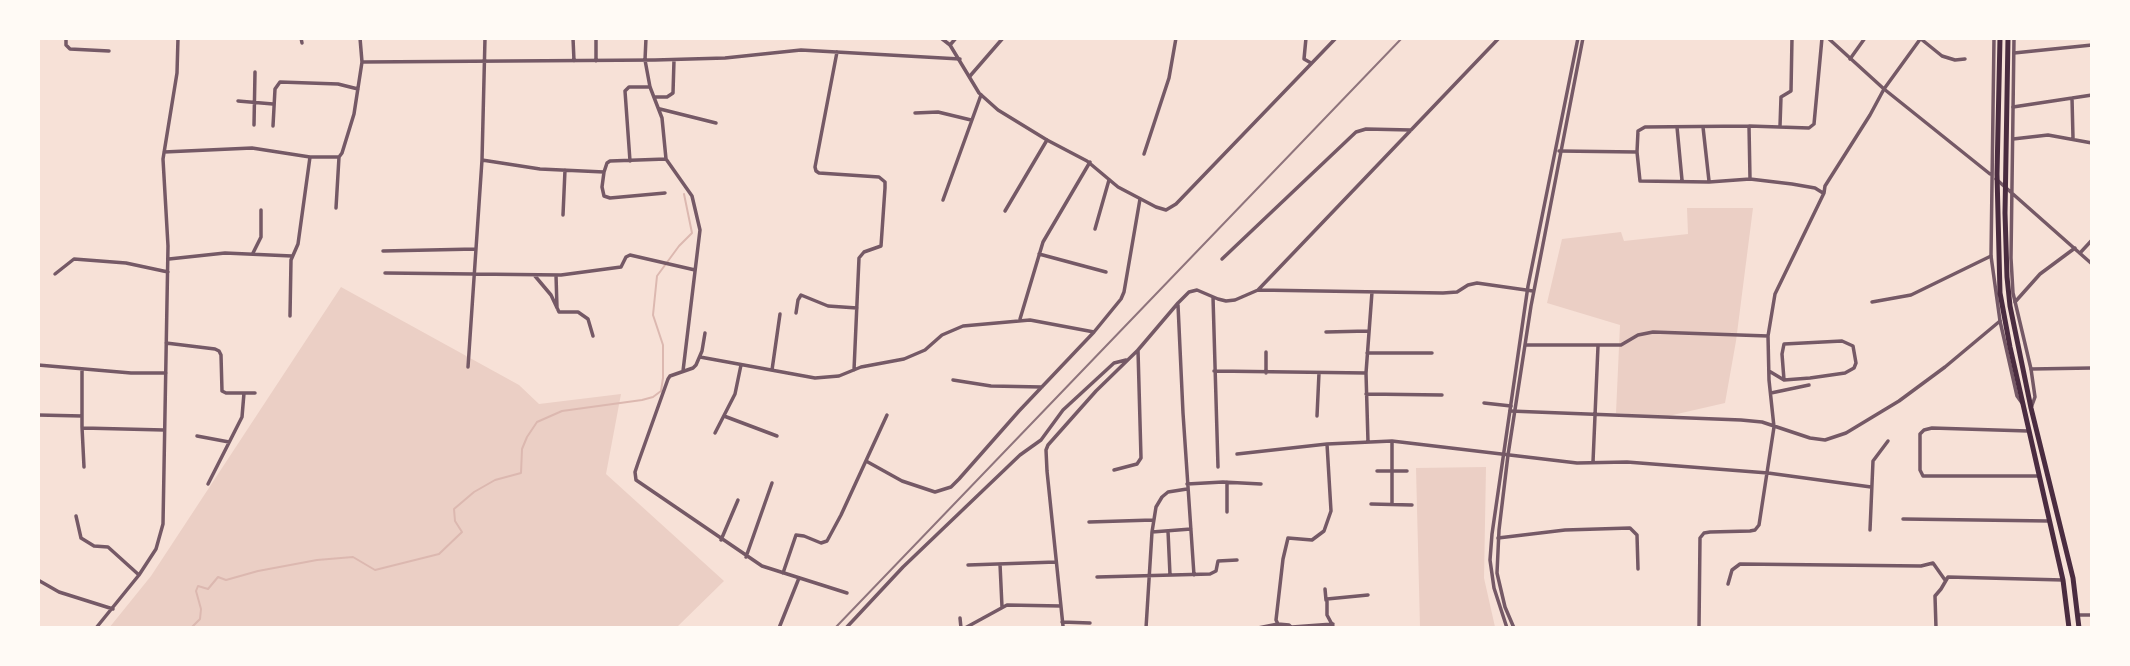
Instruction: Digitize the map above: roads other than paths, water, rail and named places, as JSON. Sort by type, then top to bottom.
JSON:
[{"type":"highway","points":[[2000,38],[1994,174],[1997,186],[2000,293],[2028,431],[2063,580],[2069,628]]},
{"type":"highway","points":[[2008,38],[2006,178],[2009,191],[2007,277],[2010,306],[2031,408],[2073,578],[2079,628]]},
{"type":"street","points":[[66,38],[65,45],[70,49],[109,51]]},
{"type":"street","points":[[96,628],[139,575],[156,549],[163,524],[168,272],[164,152],[177,74],[178,38]]},
{"type":"street","points":[[336,208],[339,157],[351,127],[359,89],[362,62],[360,38]]},
{"type":"street","points":[[468,367],[482,160],[485,38]]},
{"type":"street","points":[[573,38],[573,61]]},
{"type":"street","points":[[596,38],[596,61]]},
{"type":"street","points":[[646,38],[645,60],[650,87],[659,109],[666,159],[695,202],[700,230],[683,371]]},
{"type":"street","points":[[941,38],[953,41],[981,95],[998,110],[1047,141],[1090,162],[1109,180],[1161,210],[1170,208],[1336,38]]},
{"type":"street","points":[[991,38],[997,46]]},
{"type":"street","points":[[970,76],[1003,38]]},
{"type":"street","points":[[1144,154],[1168,78],[1176,38]]},
{"type":"street","points":[[1306,38],[1304,59],[1312,63]]},
{"type":"street","points":[[1090,622],[1063,624],[1046,447],[1193,290],[1226,301],[1258,290],[1499,38]]},
{"type":"street","points":[[1514,628],[1508,616],[1497,573],[1506,455],[1528,290],[1578,38]]},
{"type":"street","points":[[1512,409],[1583,38]]},
{"type":"street","points":[[1780,126],[1781,97],[1791,91],[1791,38]]},
{"type":"street","points":[[1822,38],[1814,124],[1809,128],[1641,128],[1638,131],[1637,152],[1640,181],[1709,182],[1750,179],[1804,186],[1824,193]]},
{"type":"street","points":[[1828,38],[1884,89],[1994,174],[2009,191],[2091,264]]},
{"type":"street","points":[[1850,59],[1866,38]]},
{"type":"street","points":[[1994,38],[1991,256],[2000,321],[2017,396],[2023,404]]},
{"type":"street","points":[[2014,38],[2009,191],[2011,258],[2015,302],[2035,397],[2031,408]]},
{"type":"street","points":[[1699,628],[1700,538],[1704,533],[1710,532],[1755,530],[1759,525],[1774,427],[1768,336],[1775,294],[1825,186],[1884,89],[1921,39],[1942,56],[1955,60],[1965,59]]},
{"type":"street","points":[[2013,53],[2091,45]]},
{"type":"street","points":[[362,62],[674,60],[802,50],[960,59]]},
{"type":"street","points":[[837,52],[815,167],[819,173],[879,177],[885,182],[882,243],[878,249],[860,255],[854,370]]},
{"type":"street","points":[[653,97],[667,97],[673,93],[674,60]]},
{"type":"street","points":[[254,125],[255,72]]},
{"type":"street","points":[[273,126],[275,89],[281,82],[325,83],[359,89]]},
{"type":"street","points":[[630,161],[625,91],[629,87],[650,87]]},
{"type":"street","points":[[943,200],[981,95]]},
{"type":"street","points":[[2013,107],[2091,95]]},
{"type":"street","points":[[2072,98],[2073,138]]},
{"type":"street","points":[[238,101],[273,104]]},
{"type":"street","points":[[659,109],[716,123]]},
{"type":"street","points":[[915,113],[946,113],[971,120]]},
{"type":"street","points":[[1749,126],[1750,179]]},
{"type":"street","points":[[1677,127],[1682,181]]},
{"type":"street","points":[[1703,127],[1709,182]]},
{"type":"street","points":[[1222,259],[1356,132],[1366,129],[1411,130]]},
{"type":"street","points":[[2012,139],[2048,135],[2073,138],[2091,144]]},
{"type":"street","points":[[1005,211],[1047,141]]},
{"type":"street","points":[[164,152],[253,148],[310,157],[339,157]]},
{"type":"street","points":[[1555,151],[1637,152]]},
{"type":"street","points":[[290,316],[292,256],[298,244],[310,157]]},
{"type":"street","points":[[665,193],[606,197],[602,187],[604,172],[610,161],[666,159]]},
{"type":"street","points":[[482,160],[604,172]]},
{"type":"street","points":[[1020,320],[1039,254],[1049,230],[1090,162]]},
{"type":"street","points":[[563,215],[565,170]]},
{"type":"street","points":[[1095,229],[1109,180]]},
{"type":"street","points":[[866,461],[902,481],[928,491],[943,491],[959,479],[1121,299],[1140,199]]},
{"type":"street","points":[[253,253],[261,237],[261,210]]},
{"type":"street","points":[[2080,253],[2091,240]]},
{"type":"street","points":[[2015,302],[2040,274],[2075,248]]},
{"type":"street","points":[[383,251],[476,249]]},
{"type":"street","points":[[168,259],[225,253],[292,256]]},
{"type":"street","points":[[1039,254],[1106,272]]},
{"type":"street","points":[[385,273],[556,275],[621,267],[628,256],[696,270]]},
{"type":"street","points":[[1872,302],[1917,293],[1991,256]]},
{"type":"street","points":[[55,274],[74,259],[126,263],[168,272]]},
{"type":"street","points":[[556,275],[557,310]]},
{"type":"street","points":[[535,276],[553,299],[557,310],[561,313],[581,313],[590,321],[593,336]]},
{"type":"street","points":[[1258,290],[1453,293],[1472,283],[1534,292]]},
{"type":"street","points":[[1368,442],[1366,373],[1372,292]]},
{"type":"street","points":[[796,313],[801,295],[828,306],[857,308]]},
{"type":"street","points":[[1213,297],[1219,467]]},
{"type":"street","points":[[1178,303],[1194,575]]},
{"type":"street","points":[[772,371],[780,314]]},
{"type":"street","points":[[700,357],[815,379],[839,376],[920,353],[942,335],[963,326],[1020,320],[1094,332]]},
{"type":"street","points":[[1484,402],[1512,409],[1762,422],[1819,440],[1833,438],[1899,401],[2000,321]]},
{"type":"street","points":[[1326,332],[1368,331]]},
{"type":"street","points":[[705,332],[700,357],[693,368],[674,374],[668,379],[635,476],[642,485],[762,566],[847,593]]},
{"type":"street","points":[[1526,345],[1621,345],[1638,335],[1653,332],[1768,336]]},
{"type":"street","points":[[1769,370],[1784,380],[1845,373],[1854,368],[1856,363],[1853,346],[1842,341],[1784,344],[1784,380]]},
{"type":"street","points":[[166,343],[219,351],[222,391],[255,393]]},
{"type":"street","points":[[1593,463],[1598,346]]},
{"type":"street","points":[[1114,470],[1138,464],[1141,458],[1138,350]]},
{"type":"street","points":[[1266,352],[1266,373]]},
{"type":"street","points":[[1367,353],[1432,353]]},
{"type":"street","points":[[846,628],[903,567],[1020,455],[1041,440],[1063,410],[1114,363],[1128,360]]},
{"type":"street","points":[[38,365],[166,373]]},
{"type":"street","points":[[715,433],[735,394],[741,365]]},
{"type":"street","points":[[2031,369],[2091,368]]},
{"type":"street","points":[[82,369],[84,467]]},
{"type":"street","points":[[1214,371],[1366,373]]},
{"type":"street","points":[[1317,416],[1319,373]]},
{"type":"street","points":[[953,380],[991,386],[1042,387]]},
{"type":"street","points":[[1771,393],[1809,385]]},
{"type":"street","points":[[208,484],[242,417],[244,393]]},
{"type":"street","points":[[1367,394],[1442,395]]},
{"type":"street","points":[[38,415],[82,416]]},
{"type":"street","points":[[783,573],[796,535],[821,543],[827,541],[887,415]]},
{"type":"street","points":[[724,416],[777,436]]},
{"type":"street","points":[[82,428],[164,430]]},
{"type":"street","points":[[2028,431],[1924,430],[1920,434],[1920,470],[1923,476],[2038,476]]},
{"type":"street","points":[[197,436],[230,442]]},
{"type":"street","points":[[1392,441],[1392,503]]},
{"type":"street","points":[[1237,454],[1327,444],[1392,441],[1577,463],[1627,462],[1768,473],[1871,487]]},
{"type":"street","points":[[1870,530],[1873,461],[1888,441]]},
{"type":"street","points":[[1278,624],[1276,615],[1288,538],[1311,540],[1324,531],[1331,511],[1327,444]]},
{"type":"street","points":[[1506,455],[1490,560],[1494,588],[1507,628]]},
{"type":"street","points":[[1377,471],[1407,471]]},
{"type":"street","points":[[1227,482],[1227,512]]},
{"type":"street","points":[[1146,628],[1153,520],[1162,497],[1168,492],[1187,487],[1227,482],[1261,484]]},
{"type":"street","points":[[746,557],[772,483]]},
{"type":"street","points":[[722,540],[738,500]]},
{"type":"street","points":[[1371,503],[1412,505]]},
{"type":"street","points":[[76,516],[81,538],[94,546],[108,547],[139,575]]},
{"type":"street","points":[[1903,519],[2049,522]]},
{"type":"street","points":[[1089,522],[1153,520]]},
{"type":"street","points":[[1499,538],[1565,530],[1630,528],[1637,535],[1637,569]]},
{"type":"street","points":[[1152,531],[1191,529]]},
{"type":"street","points":[[1168,531],[1170,575]]},
{"type":"street","points":[[1097,577],[1215,573],[1218,561],[1237,560]]},
{"type":"street","points":[[968,565],[1056,562]]},
{"type":"street","points":[[1728,584],[1732,570],[1740,564],[1921,566],[1933,563],[1945,580]]},
{"type":"street","points":[[1000,564],[1002,607]]},
{"type":"street","points":[[1936,628],[1935,596],[1948,577],[2063,580]]},
{"type":"street","points":[[779,628],[799,578]]},
{"type":"street","points":[[38,580],[59,592],[113,609]]},
{"type":"street","points":[[1325,589],[1327,615],[1334,626]]},
{"type":"street","points":[[1326,602],[1331,598],[1368,596]]},
{"type":"street","points":[[960,618],[963,628],[1007,605],[1061,606]]},
{"type":"street","points":[[2079,615],[2091,615]]},
{"type":"street","points":[[1258,628],[1278,624],[1292,627],[1334,626]]},
{"type":"waterway","points":[[191,628],[200,619],[201,609],[196,591],[198,586],[208,589],[218,577],[226,580],[317,560],[353,557],[375,570],[439,554],[462,532],[455,521],[454,509],[474,492],[495,480],[521,473],[522,449],[537,422],[562,411],[642,400],[661,391],[663,345],[653,315],[657,276],[692,233],[684,194]]},
{"type":"railway","points":[[835,628],[1402,38]]}]
